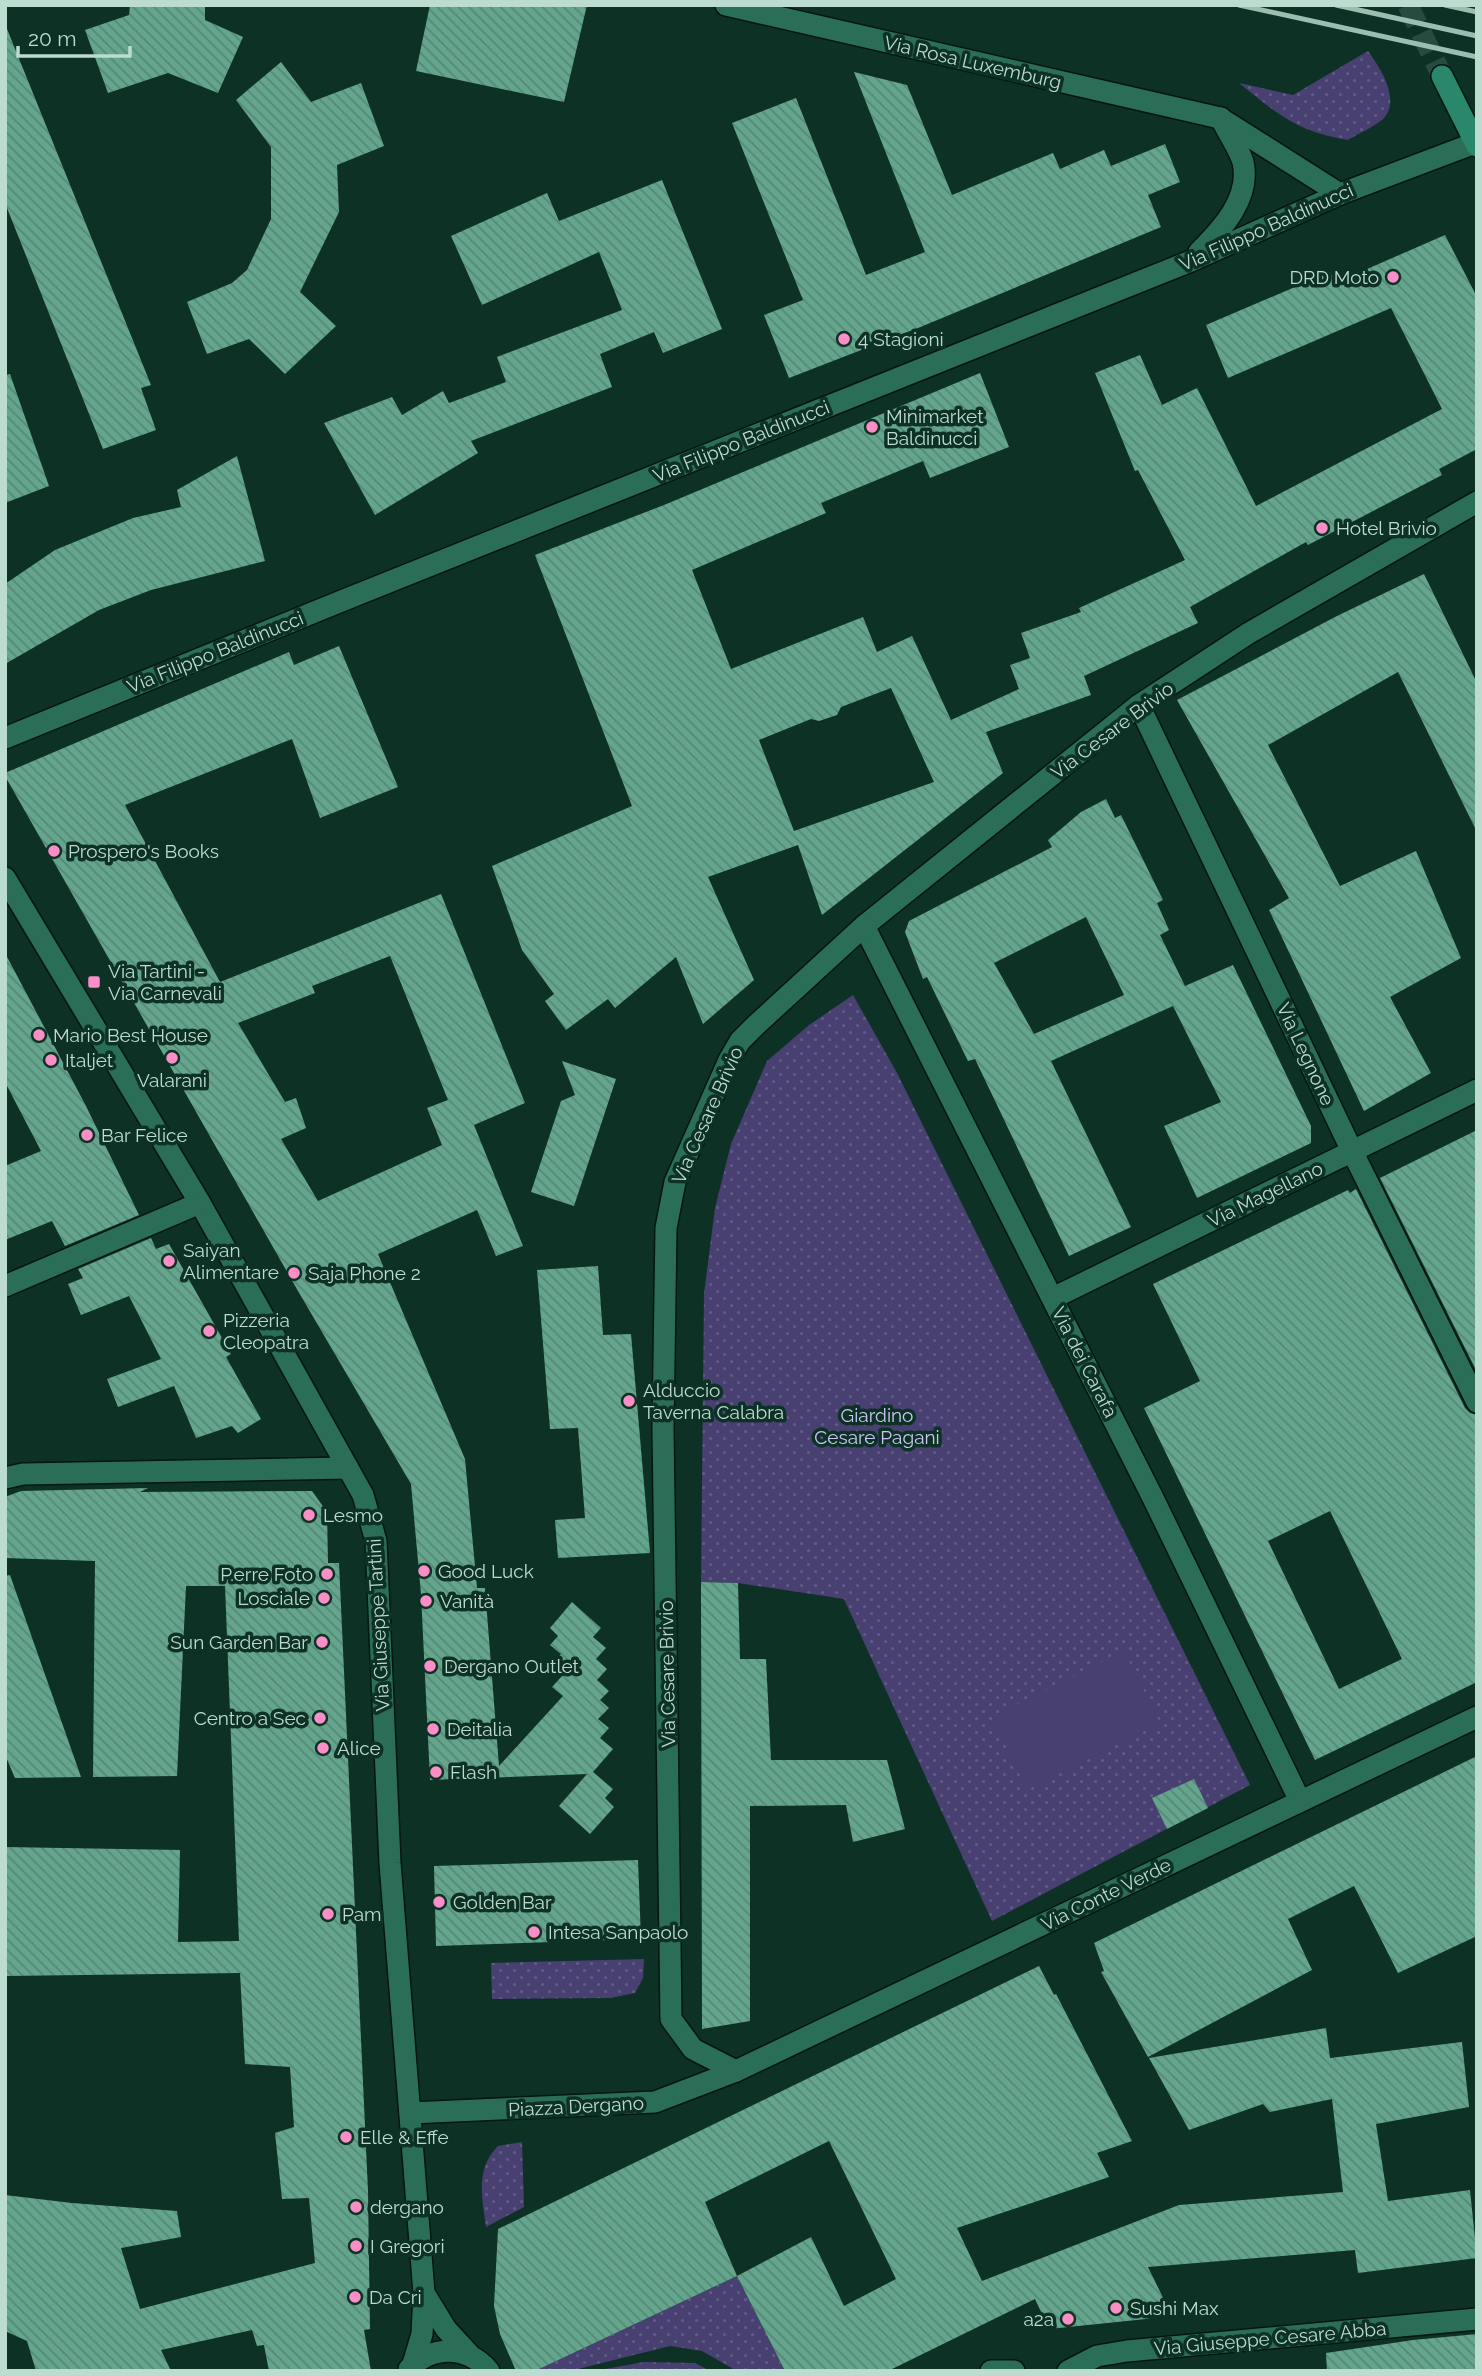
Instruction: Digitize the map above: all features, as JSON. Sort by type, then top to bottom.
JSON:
[{"type":"main road","points":[[1441,76],[1476,144]]},
{"type":"street","name":"Via Rosa Luxemburg","points":[[726,5],[1220,118],[1340,194]]},
{"type":"street","points":[[1191,261],[1228,222],[1242,192],[1243,163],[1220,118]]},
{"type":"street","name":"Via Filippo Baldinucci","points":[[5,738],[1191,261],[1340,194],[1476,144]]},
{"type":"street","name":"Via Cesare Brivio","points":[[736,2071],[693,2049],[671,2019],[663,1428],[666,1228],[675,1182],[729,1060],[740,1041],[864,926],[1139,705],[1250,633],[1477,502]]},
{"type":"street","name":"Via Legnone","points":[[1139,705],[1352,1151],[1477,1402]]},
{"type":"street","name":"Via Giuseppe Tartini","points":[[5,878],[200,1203],[363,1495],[376,1541],[390,1863],[410,2113]]},
{"type":"street","name":"Via dei Carafa","points":[[864,926],[1153,1498],[1300,1801]]},
{"type":"street","name":"Via Magellano","points":[[1053,1298],[1477,1090]]},
{"type":"street","points":[[5,1286],[200,1203]]},
{"type":"street","points":[[5,1478],[23,1474],[348,1468]]},
{"type":"street","name":"Via Conte Verde","points":[[736,2071],[1477,1717]]},
{"type":"street","name":"Piazza Dergano","points":[[410,2113],[655,2102],[736,2071]]},
{"type":"street","points":[[410,2113],[424,2293],[422,2334],[410,2367]]},
{"type":"street","points":[[424,2293],[446,2329],[489,2371]]},
{"type":"street","name":"Via Giuseppe Cesare Abba","points":[[1068,2371],[1097,2356],[1127,2351],[1477,2319]]},
{"type":"street","points":[[410,2367],[428,2354],[440,2351],[470,2355]]},
{"type":"street","points":[[991,2371],[1014,2371]]},
{"type":"green space","points":[[1368,51],[1387,85],[1390,104],[1382,120],[1348,140],[1315,132],[1289,120],[1239,83],[1293,95]]},
{"type":"green space","name":"Giardino Cesare Pagani","points":[[853,995],[897,1073],[1250,1785],[992,1921],[844,1599],[738,1583],[701,1582],[704,1294],[715,1208],[731,1144],[767,1061],[809,1025]]},
{"type":"green space","points":[[1124,1651],[1160,1723],[1027,1790],[992,1717]]},
{"type":"green space","points":[[644,1959],[643,1978],[635,1993],[610,1998],[492,1999],[491,1963]]},
{"type":"green space","points":[[522,2142],[524,2207],[486,2227],[482,2184],[486,2164],[498,2146]]},
{"type":"green space","points":[[737,2276],[785,2371],[737,2371],[702,2351],[670,2346],[570,2371],[535,2371]]},
{"type":"green space","points":[[644,2362],[695,2363],[710,2371],[594,2371]]},
{"type":"building","points":[[130,5],[205,5],[205,20],[243,37],[218,93],[168,73],[108,93],[85,30],[129,15]]},
{"type":"building","points":[[430,5],[587,5],[564,102],[416,71]]},
{"type":"building","points":[[5,24],[151,385],[141,388],[156,430],[103,449],[5,203]]},
{"type":"building","points":[[281,62],[311,102],[361,83],[384,146],[337,165],[339,212],[300,292],[336,326],[285,374],[249,339],[207,354],[187,302],[232,283],[247,270],[271,219],[271,147],[236,100]]},
{"type":"building","points":[[854,72],[907,85],[952,195],[1053,153],[1060,169],[1104,150],[1111,166],[1165,144],[1180,182],[1148,195],[1161,227],[918,328],[789,378],[764,315],[803,300],[732,123],[796,98],[866,275],[925,252]]},
{"type":"building","points":[[662,180],[722,329],[663,353],[654,332],[600,354],[612,387],[471,441],[478,453],[375,515],[324,423],[392,397],[402,415],[443,391],[449,403],[506,382],[497,357],[622,310],[599,252],[482,305],[451,236],[547,193],[559,221]]},
{"type":"building","points":[[1445,235],[1477,297],[1477,449],[1439,469],[1442,475],[1308,545],[1306,542],[1190,607],[1198,623],[1084,676],[1091,695],[986,732],[1003,773],[822,915],[798,845],[708,877],[754,980],[703,1024],[676,957],[615,1008],[608,999],[566,1030],[545,1001],[554,994],[522,950],[492,866],[632,806],[535,555],[664,505],[980,373],[1009,447],[930,478],[923,461],[821,503],[826,513],[692,570],[731,669],[863,617],[877,652],[912,636],[951,720],[1019,689],[1010,665],[1030,658],[1021,633],[1081,612],[1079,608],[1185,560],[1138,470],[1135,471],[1095,373],[1140,355],[1162,405],[1197,388],[1256,506],[1442,409],[1391,308],[1228,378],[1206,325],[1330,272],[1335,283]],"holes":[[[891,688],[934,782],[794,831],[759,740],[811,719],[819,721],[837,715],[841,707]]]},
{"type":"building","points":[[10,374],[49,486],[5,503],[5,375]]},
{"type":"building","points":[[237,456],[265,561],[151,590],[99,610],[5,664],[5,584],[55,550],[133,518],[181,507],[177,490]]},
{"type":"building","points":[[1424,574],[1477,683],[1477,832],[1398,672],[1268,745],[1340,886],[1416,851],[1461,958],[1390,997],[1431,1073],[1364,1111],[1269,910],[1289,898],[1177,700],[1337,616]]},
{"type":"building","points":[[339,646],[398,787],[320,818],[292,739],[125,805],[220,982],[441,894],[525,1103],[474,1125],[523,1246],[496,1256],[477,1210],[378,1254],[465,1459],[477,1588],[485,1588],[499,1766],[563,1696],[552,1687],[562,1676],[550,1666],[561,1654],[550,1645],[558,1636],[550,1628],[572,1602],[601,1628],[593,1637],[606,1648],[596,1659],[607,1669],[597,1680],[609,1691],[600,1700],[609,1708],[598,1719],[609,1728],[600,1738],[613,1749],[593,1772],[613,1789],[605,1798],[614,1807],[590,1834],[559,1806],[587,1774],[430,1780],[421,1594],[411,1484],[5,776],[5,773],[289,652],[294,665]],"holes":[[[390,956],[448,1100],[427,1108],[442,1145],[318,1201],[281,1139],[306,1128],[296,1098],[285,1102],[238,1023],[315,993],[312,986]]]},
{"type":"building","points":[[1106,799],[1115,818],[1121,815],[1163,900],[1157,903],[1169,930],[1160,935],[1185,986],[1233,965],[1311,1126],[1311,1143],[1197,1198],[1164,1126],[1221,1102],[1173,1006],[1051,1061],[1131,1227],[1069,1256],[975,1059],[968,1061],[927,977],[923,979],[905,932],[909,921],[1052,847],[1048,840],[1081,812]],"holes":[[[1086,917],[1124,995],[1034,1034],[994,963]]]},
{"type":"building","points":[[5,953],[86,1106],[139,1215],[65,1246],[52,1221],[5,1240],[5,1166],[41,1151],[5,1082]]},
{"type":"building","points":[[562,1061],[616,1079],[574,1206],[531,1192],[561,1101],[575,1095]]},
{"type":"building","points":[[1477,1130],[1477,1372],[1380,1178]]},
{"type":"building","points":[[1356,1189],[1465,1408],[1477,1415],[1477,1682],[1315,1760],[1144,1408],[1200,1381],[1153,1284],[1348,1190],[1350,1193]],"holes":[[[1330,1511],[1402,1659],[1339,1689],[1268,1541]]]},
{"type":"building","points":[[151,1238],[156,1249],[169,1244],[231,1354],[226,1357],[261,1419],[238,1433],[232,1426],[196,1438],[174,1386],[118,1407],[107,1379],[161,1359],[129,1296],[81,1315],[68,1284],[83,1278],[78,1269]]},
{"type":"building","points":[[598,1266],[603,1335],[631,1334],[650,1553],[558,1558],[555,1520],[585,1518],[578,1428],[550,1429],[537,1270]]},
{"type":"building","points":[[148,1488],[140,1492],[312,1491],[327,1512],[328,1563],[339,1563],[368,2191],[370,2329],[364,2330],[371,2371],[269,2371],[264,2345],[257,2346],[252,2330],[161,2350],[171,2371],[36,2371],[27,2341],[5,2331],[5,2195],[177,2211],[181,2237],[121,2248],[140,2309],[315,2263],[309,2198],[282,2199],[275,2133],[294,2127],[290,2067],[245,2064],[240,1973],[5,1976],[5,1847],[180,1850],[178,1942],[239,1941],[225,1586],[186,1586],[177,1776],[93,1777],[95,1561],[5,1558],[5,1497],[21,1491]]},
{"type":"building","points":[[10,1575],[81,1777],[15,1778],[5,1755],[5,1576]]},
{"type":"building","points":[[701,1582],[738,1583],[740,1659],[766,1659],[771,1760],[887,1760],[905,1829],[853,1842],[846,1805],[750,1806],[750,2021],[702,2029]]},
{"type":"building","points":[[1477,1756],[1477,1936],[1398,1973],[1354,1886],[1288,1919],[1312,1970],[1148,2057],[1101,1972],[1104,1971],[1094,1943]]},
{"type":"building","points":[[1194,1779],[1208,1808],[1167,1829],[1152,1798]]},
{"type":"building","points":[[638,1860],[641,1939],[436,1946],[434,1866]]},
{"type":"building","points":[[1039,1966],[1132,2141],[1097,2153],[1109,2177],[957,2228],[982,2281],[1179,2205],[1343,2192],[1332,2099],[1270,2112],[1263,2104],[1189,2130],[1149,2058],[1326,2028],[1330,2058],[1462,2042],[1469,2107],[1376,2124],[1388,2201],[1470,2190],[1477,2258],[1358,2273],[1355,2250],[1148,2267],[1170,2312],[1146,2319],[1049,2329],[1035,2299],[888,2371],[785,2371],[737,2276],[535,2371],[516,2371],[500,2334],[494,2306],[498,2229]],"holes":[[[829,2141],[896,2279],[844,2306],[811,2237],[737,2276],[705,2202]]]},
{"type":"building","points":[[1477,2334],[1477,2371],[1327,2371],[1326,2353]]},
{"type":"tunnel","points":[[1408,5],[1442,76]]},
{"type":"railway","points":[[1239,5],[1477,57]]},
{"type":"railway","points":[[1336,5],[1477,36]]},
{"type":"railway","points":[[1445,5],[1477,12]]},
{"type":"place","name":"DRD Moto","points":[[1393,277]]},
{"type":"place","name":"4 Stagioni","points":[[844,339]]},
{"type":"place","name":"Minimarket Baldinucci","points":[[872,427]]},
{"type":"place","name":"Hotel Brivio","points":[[1322,528]]},
{"type":"place","name":"Prospero's Books","points":[[54,851]]},
{"type":"place","name":"Via Tartini - Via Carnevali","points":[[94,982]]},
{"type":"place","name":"Mario Best House","points":[[39,1035]]},
{"type":"place","name":"Valarani","points":[[172,1058]]},
{"type":"place","name":"Italjet","points":[[51,1060]]},
{"type":"place","name":"Bar Felice","points":[[87,1135]]},
{"type":"place","name":"Saiyan Alimentare","points":[[169,1261]]},
{"type":"place","name":"Saja Phone 2","points":[[294,1273]]},
{"type":"place","name":"Pizzeria Cleopatra","points":[[209,1331]]},
{"type":"place","name":"Alduccio Taverna Calabra","points":[[629,1401]]},
{"type":"place","name":"Lesmo","points":[[309,1515]]},
{"type":"place","name":"Good Luck","points":[[424,1571]]},
{"type":"place","name":"P.erre Foto","points":[[327,1574]]},
{"type":"place","name":"Losciale","points":[[324,1598]]},
{"type":"place","name":"Vanità","points":[[426,1601]]},
{"type":"place","name":"Sun Garden Bar","points":[[322,1642]]},
{"type":"place","name":"Dergano Outlet","points":[[430,1666]]},
{"type":"place","name":"Centro a Sec","points":[[320,1718]]},
{"type":"place","name":"Deitalia","points":[[433,1729]]},
{"type":"place","name":"Alice","points":[[323,1748]]},
{"type":"place","name":"Flash","points":[[436,1772]]},
{"type":"place","name":"Golden Bar","points":[[439,1902]]},
{"type":"place","name":"Pam","points":[[328,1914]]},
{"type":"place","name":"Intesa Sanpaolo","points":[[534,1932]]},
{"type":"place","name":"Elle & Effe","points":[[346,2137]]},
{"type":"place","name":"dergano","points":[[356,2207]]},
{"type":"place","name":"I Gregori","points":[[356,2246]]},
{"type":"place","name":"Da Cri","points":[[355,2297]]},
{"type":"place","name":"Sushi Max","points":[[1116,2308]]},
{"type":"place","name":"a2a","points":[[1068,2319]]}]
